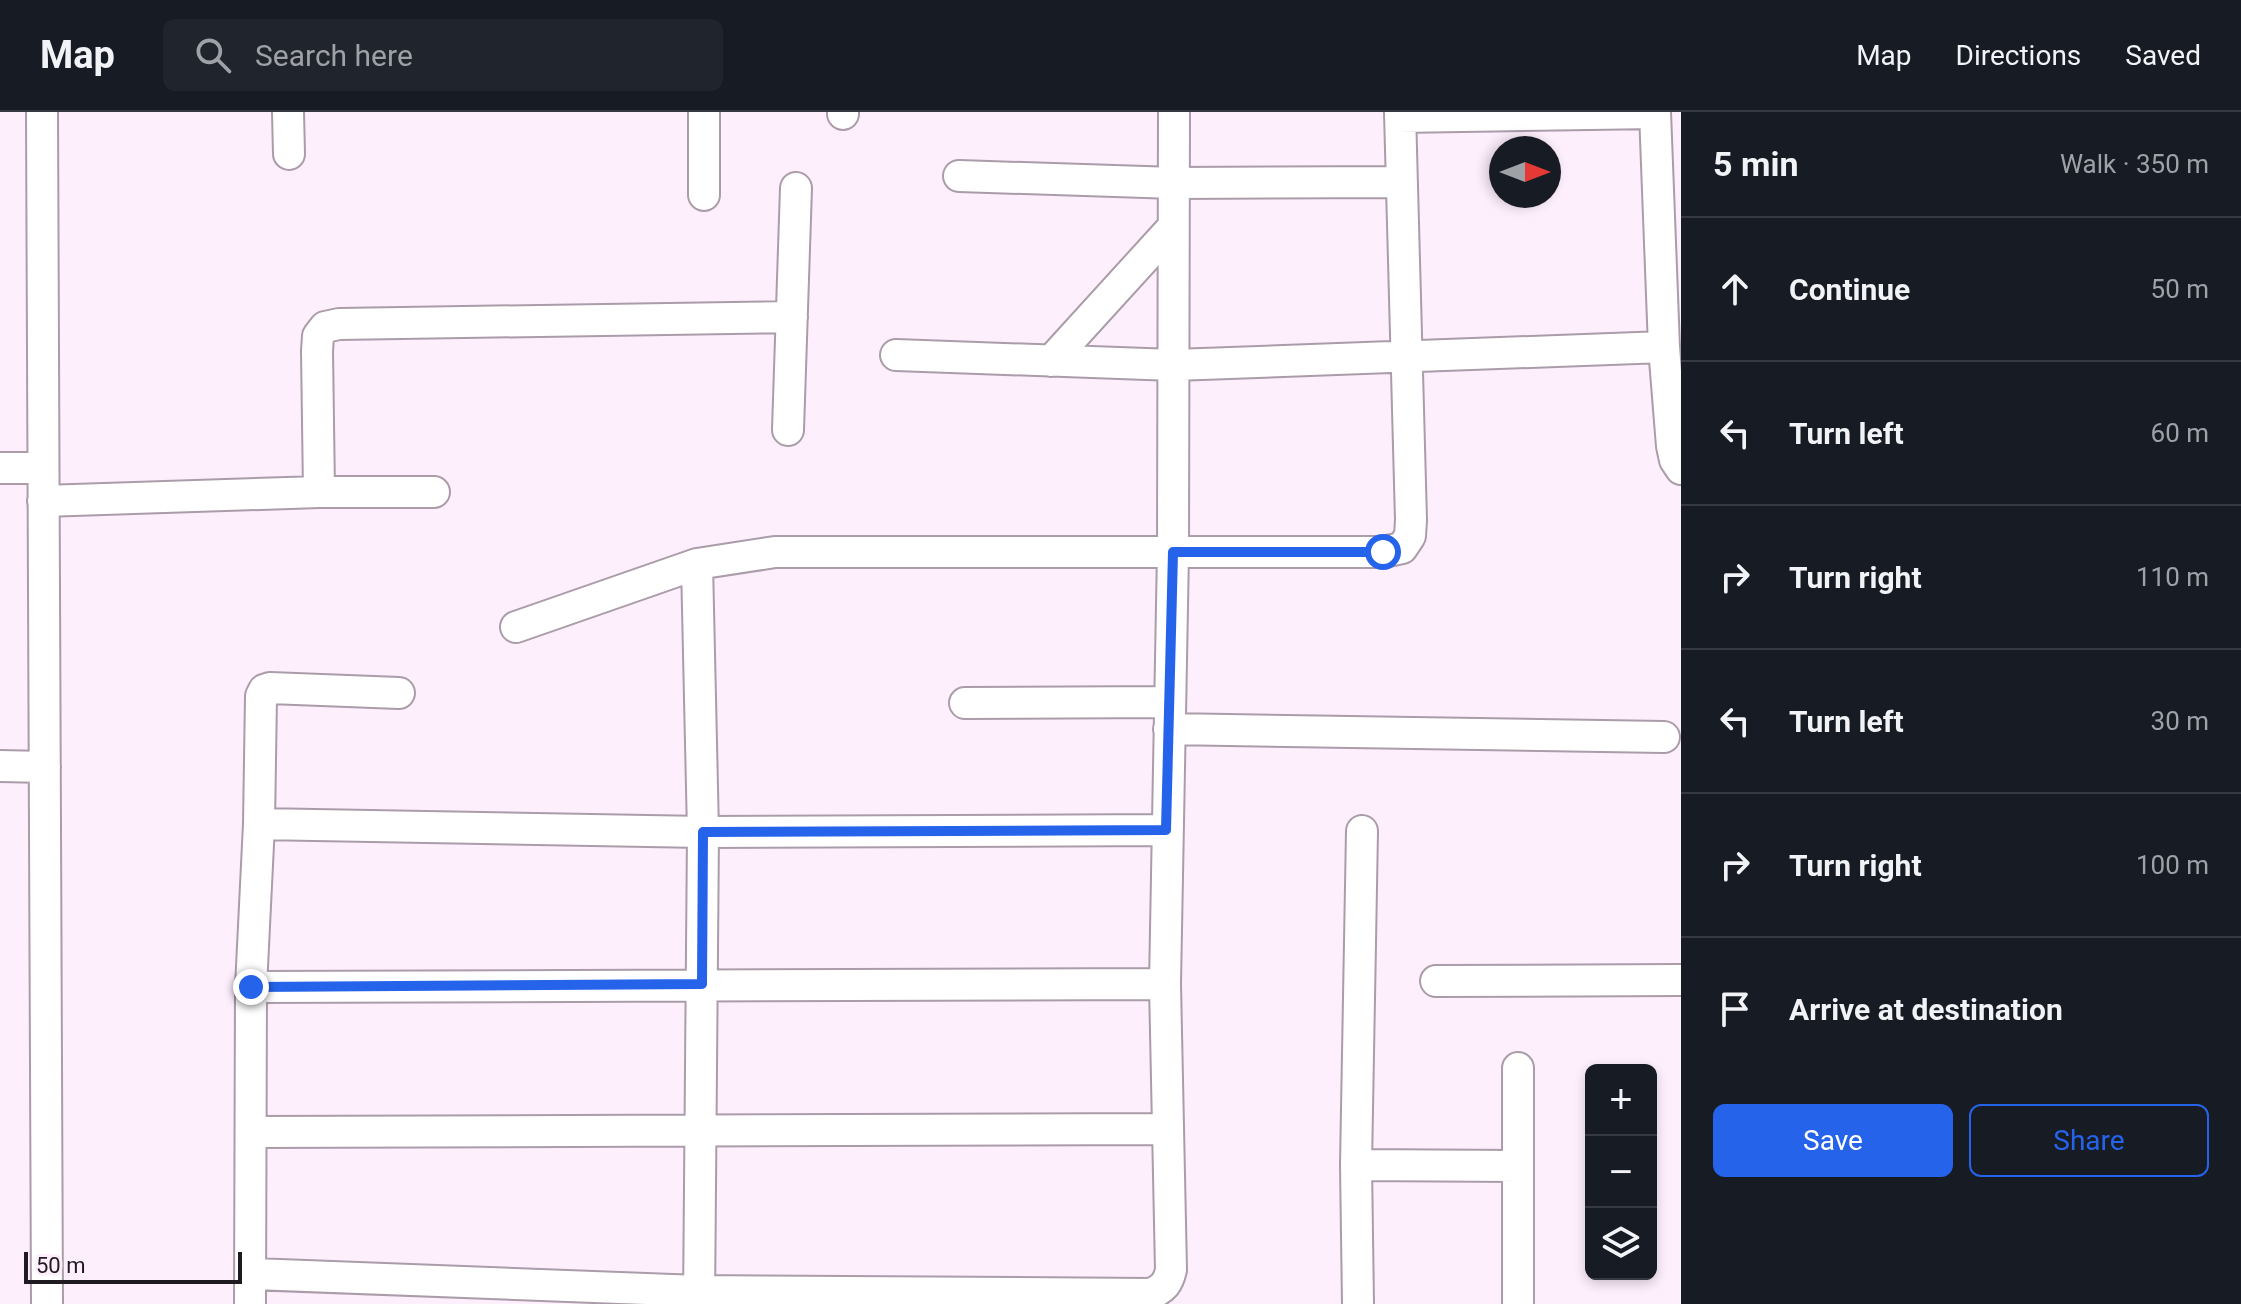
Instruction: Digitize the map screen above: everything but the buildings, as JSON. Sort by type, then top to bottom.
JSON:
[{"type":"street","points":[[42,112],[47,1304]]},
{"type":"street","points":[[288,112],[289,154]]},
{"type":"street","points":[[704,112],[704,195]]},
{"type":"street","points":[[251,1274],[699,1298],[1151,1294],[1168,1282],[1171,1270],[1165,984],[1173,552],[1174,112]]},
{"type":"street","points":[[516,627],[697,564],[775,552],[1383,552],[1402,548],[1410,536],[1411,520],[1400,115],[1655,113],[1671,276],[1664,347],[1672,446],[1681,469]]},
{"type":"street","points":[[959,176],[1175,183],[1401,182]]},
{"type":"street","points":[[788,430],[796,188]]},
{"type":"street","points":[[1051,361],[1173,227]]},
{"type":"street","points":[[319,492],[317,351],[318,336],[325,327],[339,324],[792,317]]},
{"type":"street","points":[[896,355],[1174,365],[1664,347]]},
{"type":"street","points":[[0,468],[43,468]]},
{"type":"street","points":[[43,501],[319,492],[434,492]]},
{"type":"street","points":[[697,564],[703,832],[699,1298]]},
{"type":"street","points":[[250,1304],[251,987],[261,696],[264,690],[270,688],[399,693]]},
{"type":"street","points":[[965,703],[1169,716],[1664,737]]},
{"type":"street","points":[[0,766],[45,767]]},
{"type":"street","points":[[259,824],[703,832],[1166,830]]},
{"type":"street","points":[[1358,1304],[1356,1165],[1362,831]]},
{"type":"street","points":[[1436,981],[1681,980]]},
{"type":"street","points":[[251,987],[1165,984]]},
{"type":"street","points":[[1518,1068],[1518,1304]]},
{"type":"street","points":[[251,1132],[1167,1129]]},
{"type":"street","points":[[1356,1165],[1518,1166]]},
{"type":"route","points":[[251,987],[702,984],[703,832],[1166,830],[1173,552],[1383,552]]}]
